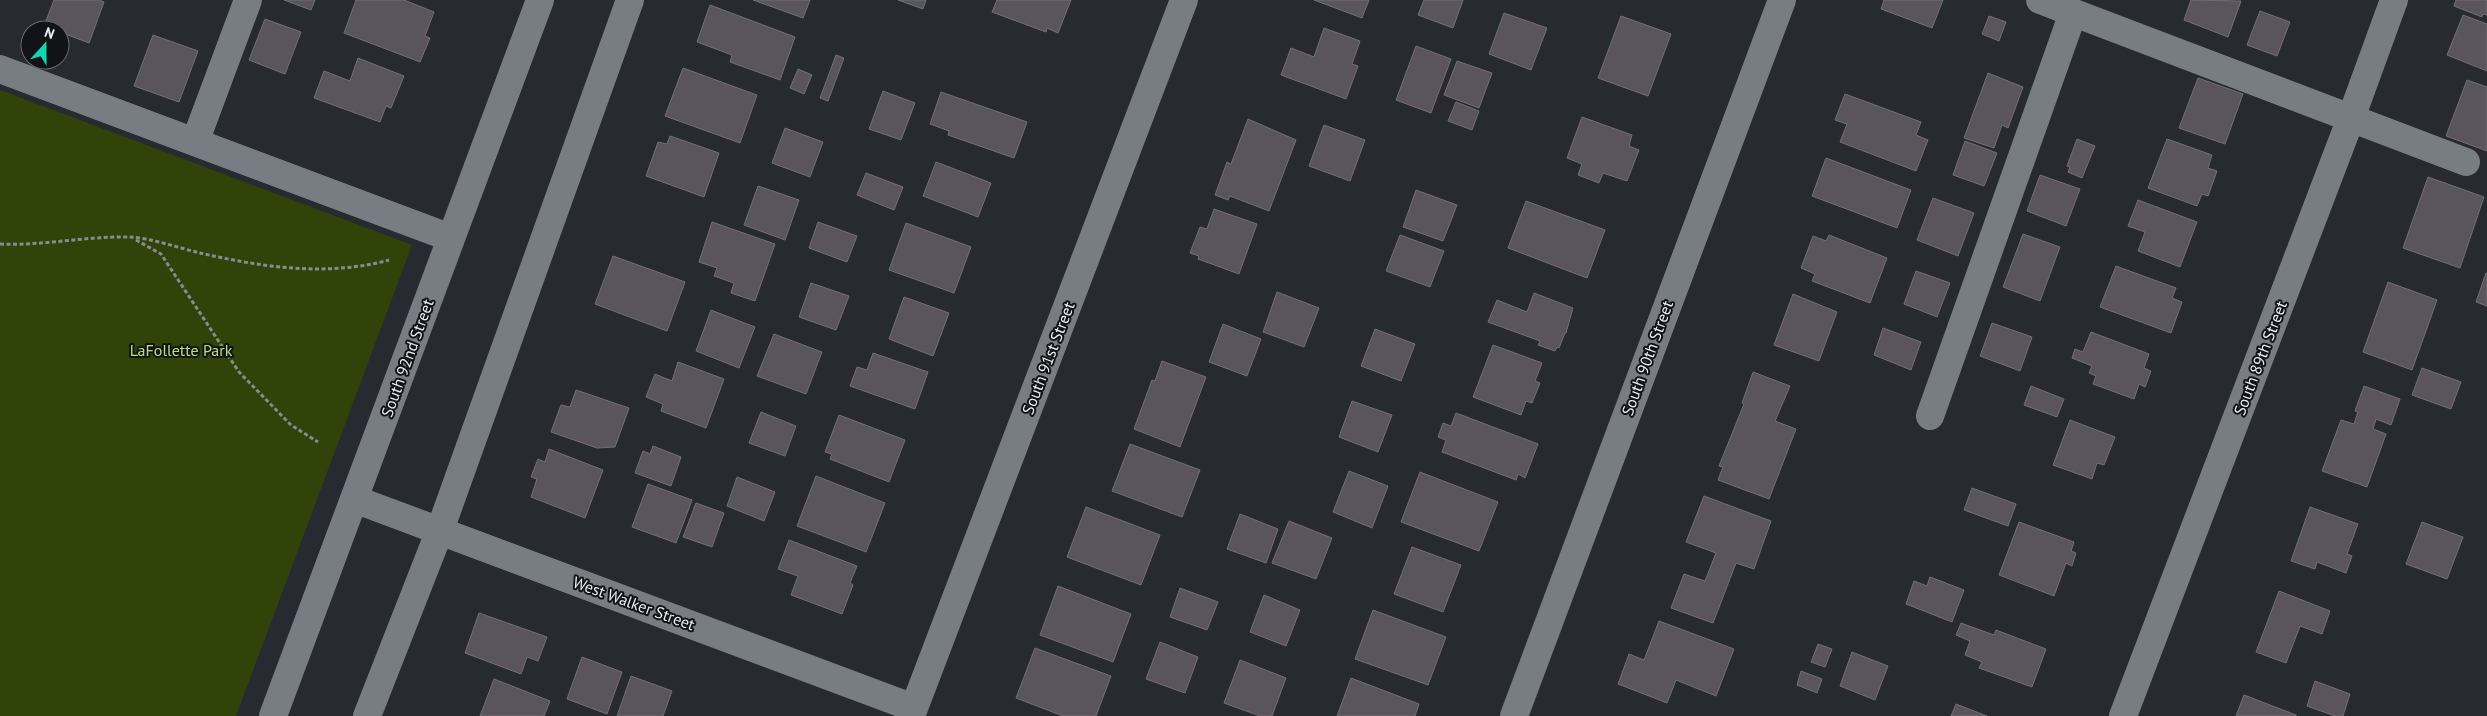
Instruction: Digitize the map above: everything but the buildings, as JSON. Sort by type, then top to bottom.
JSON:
[{"type":"street","points":[[195,142],[248,0]]},
{"type":"street","name":"South 92nd Street","points":[[273,716],[540,0]]},
{"type":"street","points":[[367,716],[440,530],[630,0]]},
{"type":"street","name":"South 91st Street","points":[[912,712],[1184,0]]},
{"type":"street","name":"South 90th Street","points":[[1514,716],[1782,0]]},
{"type":"street","points":[[2040,0],[2466,162]]},
{"type":"street","name":"South 89th Street","points":[[2123,716],[2351,118],[2394,0]]},
{"type":"street","points":[[1930,416],[2074,13]]},
{"type":"street","points":[[0,69],[451,238]]},
{"type":"street","name":"West Walker Street","points":[[354,499],[440,530],[912,712]]},
{"type":"path","points":[[131,237],[161,254],[239,372],[291,425],[318,442]]},
{"type":"path","points":[[0,244],[131,237],[232,260],[286,268],[340,268],[369,265],[389,260]]},
{"type":"green space","name":"LaFollette Park","points":[[0,90],[412,245],[236,716],[0,716]]}]
